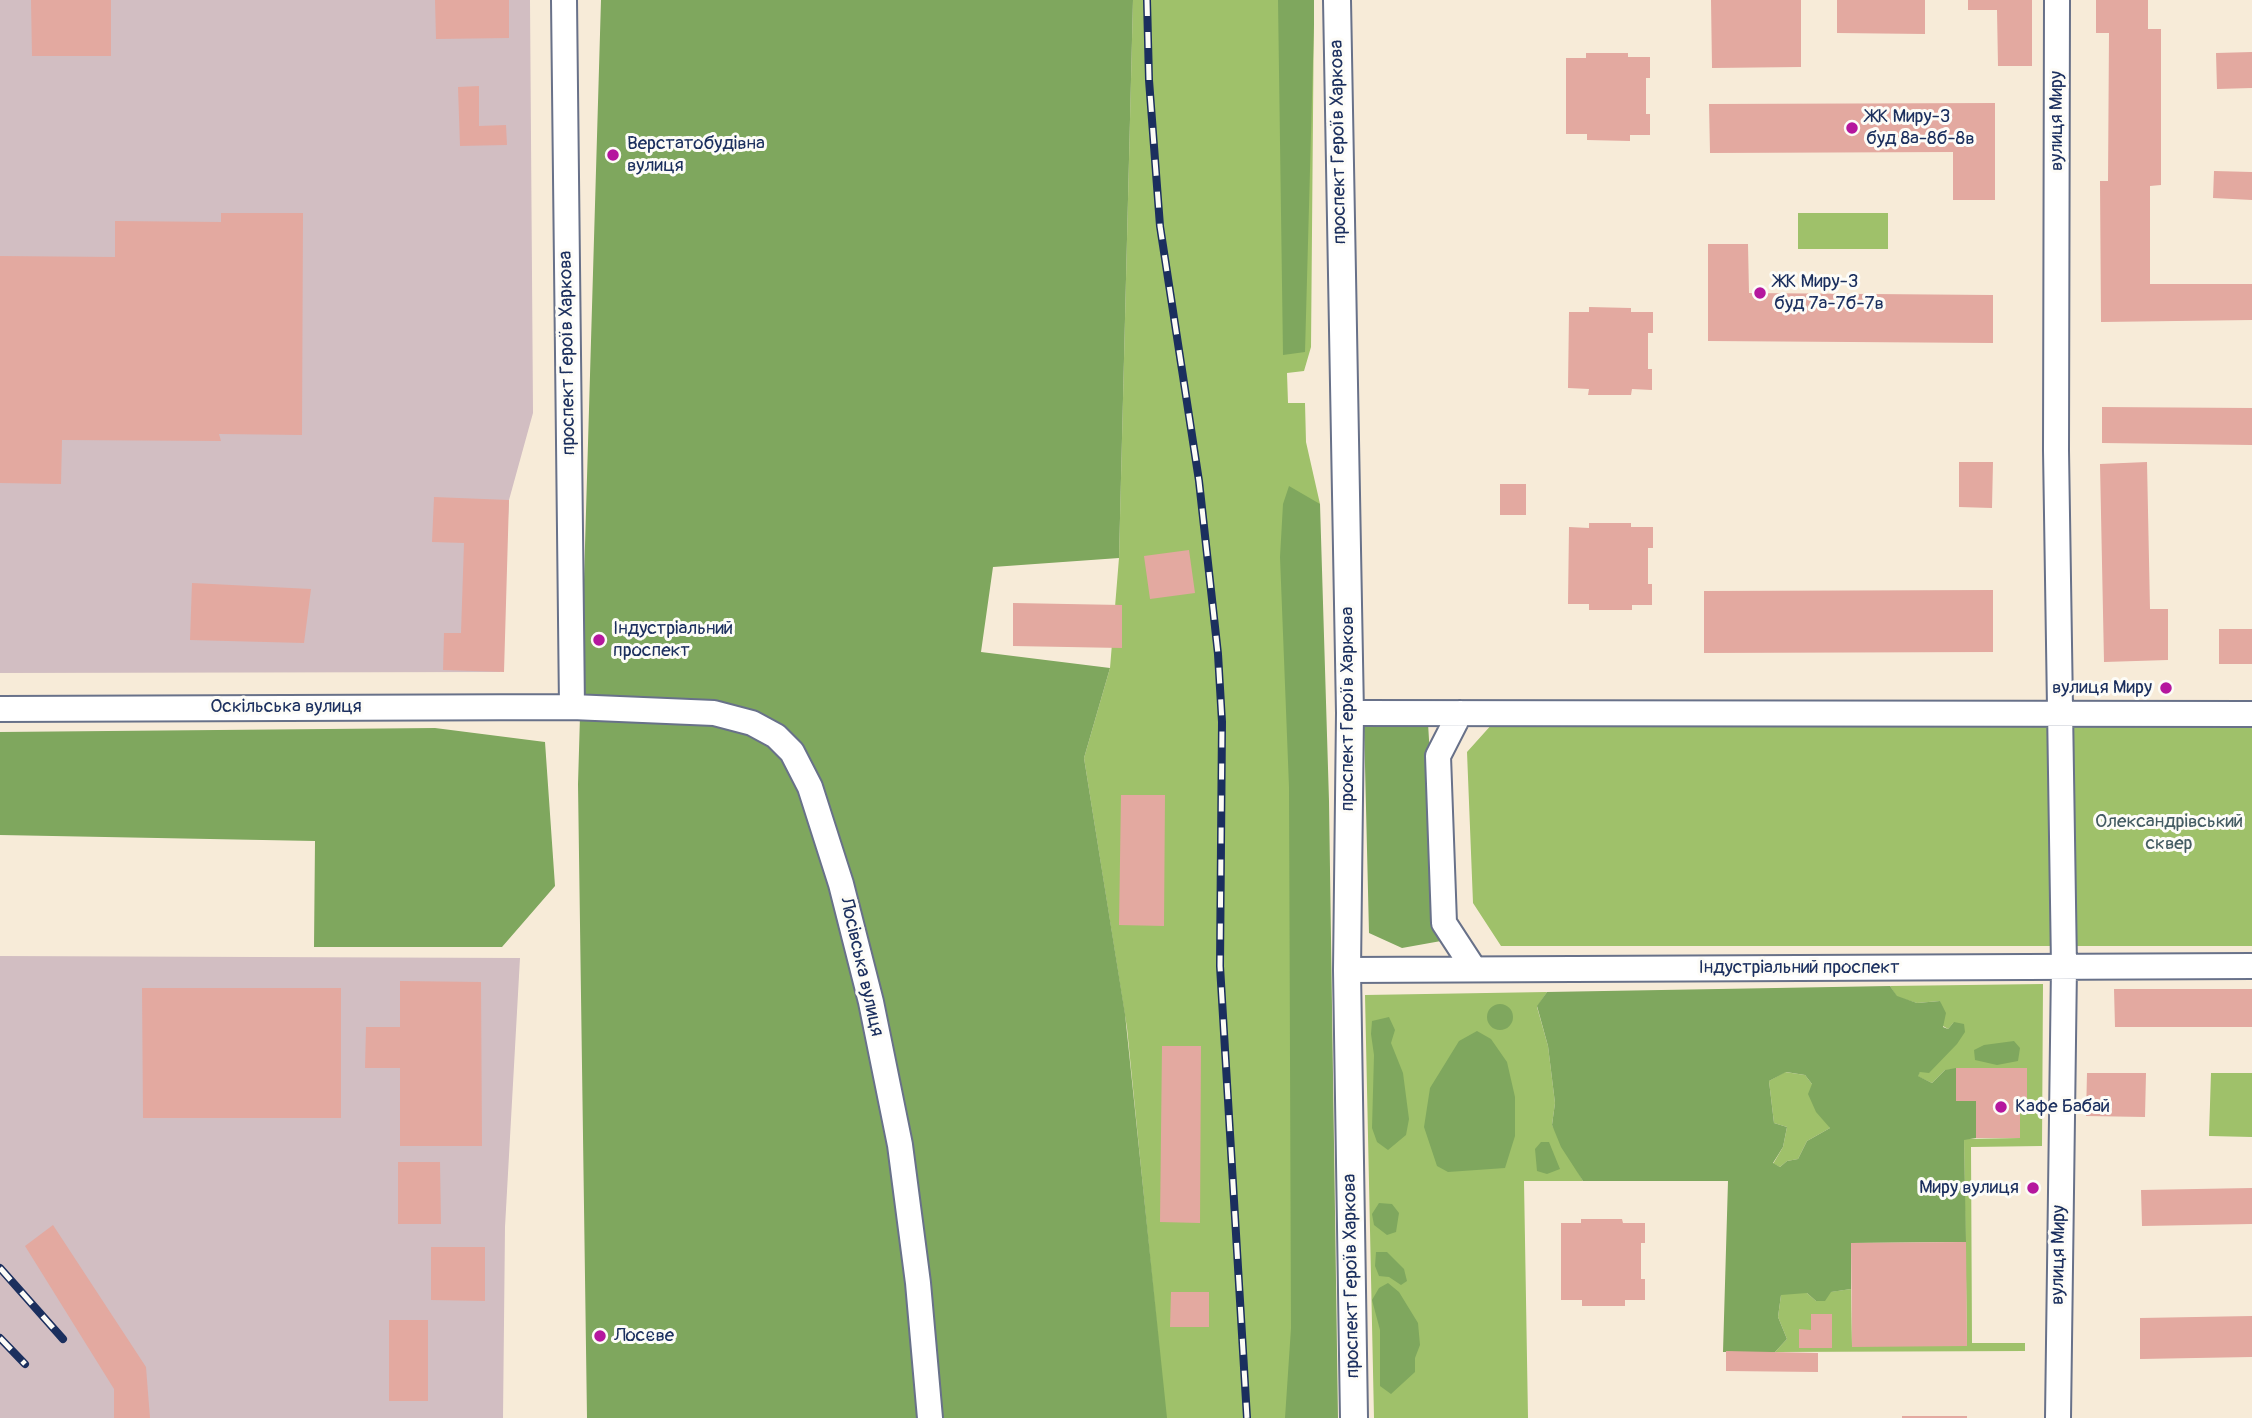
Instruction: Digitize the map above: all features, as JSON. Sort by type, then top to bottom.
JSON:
[{"type":"main road","name":"проспект Героїв Харкова","points":[[1337,0],[1350,713],[1347,970],[1354,1418]]},
{"type":"street","name":"проспект Героїв Харкова","points":[[564,0],[572,707]]},
{"type":"street","name":"вулиця Миру","points":[[2057,0],[2056,450],[2064,966],[2058,1418]]},
{"type":"street","name":"Оскільська вулиця","points":[[0,709],[572,707]]},
{"type":"street","name":"Лосівська вулиця","points":[[572,707],[714,713],[752,723],[776,736],[792,752],[810,787],[841,884],[881,1054],[902,1159],[930,1418]]},
{"type":"street","points":[[1350,713],[2252,714]]},
{"type":"street","points":[[1460,713],[1438,756],[1444,923],[1474,969]]},
{"type":"street","name":"Індустріальний проспект","points":[[1347,970],[2252,966]]},
{"type":"shaded area","points":[[0,0],[530,0],[533,413],[509,500],[500,672],[0,673]]},
{"type":"shaded area","points":[[0,956],[520,958],[505,1227],[503,1418],[0,1418]]},
{"type":"green space","points":[[601,0],[1133,0],[1119,558],[993,567],[981,652],[1110,668],[1084,758],[1125,1014],[1167,1418],[587,1418],[578,784]]},
{"type":"green space","points":[[1133,0],[1314,0],[1311,347],[1304,371],[1287,373],[1288,403],[1305,403],[1306,442],[1320,504],[1317,1418],[1166,1418],[1127,1028],[1084,758],[1110,668],[1119,558]]},
{"type":"green space","points":[[1278,0],[1314,0],[1305,352],[1283,355]]},
{"type":"green space","points":[[1798,213],[1888,213],[1888,249],[1798,249]]},
{"type":"green space","points":[[1289,486],[1320,504],[1329,801],[1338,1418],[1285,1418],[1291,1328],[1289,787],[1280,557],[1283,504]]},
{"type":"green space","name":"Олександрівський сквер","points":[[2252,706],[2252,946],[1501,946],[1473,903],[1467,752],[1502,713]]},
{"type":"green space","points":[[1428,723],[1441,941],[1402,948],[1369,933],[1364,724]]},
{"type":"green space","points":[[435,728],[545,742],[555,886],[502,947],[314,947],[315,841],[0,835],[0,732]]},
{"type":"green space","points":[[2043,984],[2042,1146],[1971,1147],[1972,1343],[2025,1343],[2025,1351],[1775,1352],[1787,1339],[1778,1317],[1781,1295],[1773,1164],[1783,1147],[1787,1127],[1774,1123],[1769,1081],[1785,1072],[1805,1075],[1812,1084],[1830,1128],[1807,1141],[1798,1159],[1787,1161],[1780,1167],[1774,1164],[1807,1293],[1816,1301],[1830,1292],[1851,1289],[1852,1346],[1967,1345],[1964,1139],[2020,1138],[2020,1113],[2027,1113],[2026,1068],[1945,1070],[1932,1083],[1917,1076],[1954,1022],[1948,1029],[1943,1026],[1940,1001],[1917,1003],[1897,997],[1890,986]]},
{"type":"green space","points":[[1890,986],[1897,996],[1917,1003],[1940,1001],[1946,1013],[1943,1027],[1948,1029],[1954,1022],[1964,1024],[1965,1032],[1929,1073],[1920,1072],[1918,1076],[1932,1083],[1945,1070],[1956,1068],[1956,1101],[1976,1101],[1976,1138],[1964,1140],[1966,1242],[1851,1243],[1851,1289],[1831,1292],[1825,1301],[1816,1301],[1807,1293],[1781,1295],[1778,1317],[1787,1339],[1775,1352],[1723,1352],[1728,1181],[1583,1181],[1561,1147],[1552,1125],[1555,1103],[1548,1046],[1537,1006],[1547,992]],"holes":[[[1786,1072],[1805,1075],[1812,1084],[1808,1094],[1816,1112],[1830,1128],[1807,1141],[1798,1159],[1787,1161],[1780,1167],[1773,1163],[1783,1147],[1787,1127],[1774,1123],[1769,1081]]]},
{"type":"green space","points":[[1547,992],[1537,1007],[1548,1046],[1555,1103],[1552,1125],[1583,1181],[1524,1181],[1528,1418],[1374,1418],[1365,995]]},
{"type":"green space","points":[[1500,1004],[1509,1008],[1513,1017],[1509,1026],[1500,1030],[1491,1026],[1487,1017],[1491,1008]]},
{"type":"green space","points":[[1389,1017],[1395,1030],[1391,1043],[1403,1073],[1409,1119],[1406,1135],[1388,1150],[1377,1142],[1372,1128],[1374,1055],[1371,1034],[1372,1021]]},
{"type":"green space","points":[[1477,1031],[1491,1039],[1507,1062],[1515,1097],[1515,1136],[1505,1168],[1448,1172],[1437,1166],[1424,1127],[1430,1088],[1459,1041]]},
{"type":"green space","points":[[2014,1041],[2020,1048],[2018,1061],[1997,1065],[1975,1060],[1974,1050],[1984,1045]]},
{"type":"green space","points":[[2211,1073],[2252,1073],[2252,1137],[2209,1136]]},
{"type":"green space","points":[[1541,1142],[1549,1142],[1560,1169],[1547,1174],[1537,1171],[1535,1149]]},
{"type":"green space","points":[[1379,1203],[1392,1204],[1399,1213],[1396,1232],[1387,1235],[1374,1225],[1372,1214]]},
{"type":"green space","points":[[1376,1252],[1387,1252],[1404,1269],[1407,1281],[1401,1285],[1389,1277],[1379,1276],[1375,1266]]},
{"type":"green space","points":[[1388,1283],[1399,1292],[1418,1323],[1420,1345],[1415,1358],[1415,1372],[1391,1394],[1380,1386],[1380,1330],[1372,1300],[1379,1288]]},
{"type":"building","points":[[31,0],[111,0],[111,56],[32,56]]},
{"type":"building","points":[[435,0],[509,0],[509,38],[436,39]]},
{"type":"building","points":[[1711,0],[1801,0],[1801,67],[1712,68]]},
{"type":"building","points":[[1837,0],[1925,0],[1925,34],[1837,33]]},
{"type":"building","points":[[1968,0],[2032,0],[2032,66],[1998,66],[1997,10],[1968,10]]},
{"type":"building","points":[[2096,0],[2148,0],[2148,29],[2161,29],[2161,185],[2150,186],[2150,284],[2252,284],[2252,320],[2101,322],[2100,181],[2108,181],[2109,33],[2096,33]]},
{"type":"building","points":[[2252,52],[2252,88],[2217,89],[2216,53]]},
{"type":"building","points":[[1586,53],[1628,53],[1628,57],[1650,57],[1650,78],[1646,78],[1646,114],[1650,114],[1650,135],[1630,135],[1630,141],[1587,140],[1587,134],[1566,134],[1566,58],[1586,58]]},
{"type":"building","points":[[479,86],[479,126],[506,125],[507,145],[460,146],[458,87]]},
{"type":"building","name":"ЖК Миру-3 буд 8а-8б-8в","points":[[1995,103],[1995,200],[1953,200],[1953,152],[1710,153],[1709,104]]},
{"type":"building","points":[[2214,171],[2252,172],[2252,200],[2213,198]]},
{"type":"building","points":[[221,213],[303,213],[302,435],[219,434],[221,441],[62,440],[61,484],[0,483],[0,256],[115,257],[115,221],[221,222]]},
{"type":"building","name":"ЖК Миру-3 буд 7а-7б-7в","points":[[1708,244],[1748,244],[1749,293],[1993,295],[1993,343],[1708,341]]},
{"type":"building","points":[[1589,307],[1631,308],[1631,312],[1653,312],[1653,333],[1648,333],[1648,369],[1652,369],[1652,390],[1632,389],[1631,395],[1588,395],[1589,389],[1568,388],[1569,312],[1589,312]]},
{"type":"building","points":[[2102,407],[2252,408],[2252,445],[2102,443]]},
{"type":"building","points":[[1959,462],[1993,462],[1992,508],[1959,507]]},
{"type":"building","points":[[2147,462],[2150,609],[2168,609],[2168,660],[2104,662],[2100,464]]},
{"type":"building","points":[[1500,484],[1526,484],[1526,515],[1500,515]]},
{"type":"building","points":[[434,497],[509,500],[504,672],[443,670],[444,633],[461,633],[464,543],[432,542]]},
{"type":"building","points":[[1589,523],[1631,523],[1631,527],[1653,527],[1653,548],[1648,548],[1648,584],[1652,584],[1652,605],[1632,605],[1632,610],[1589,610],[1589,604],[1568,604],[1569,527],[1589,528]]},
{"type":"building","points":[[1189,550],[1195,593],[1150,599],[1144,556]]},
{"type":"building","points":[[192,583],[311,589],[304,643],[190,640]]},
{"type":"building","points":[[1993,590],[1993,652],[1704,653],[1704,591]]},
{"type":"building","points":[[1013,603],[1122,605],[1122,648],[1013,646]]},
{"type":"building","points":[[2219,629],[2252,629],[2252,664],[2219,664]]},
{"type":"building","points":[[1121,795],[1165,795],[1164,926],[1119,925]]},
{"type":"building","points":[[400,981],[481,982],[482,1146],[400,1146],[400,1068],[365,1068],[366,1027],[400,1027]]},
{"type":"building","points":[[142,988],[341,988],[341,1118],[143,1118]]},
{"type":"building","points":[[2114,989],[2252,989],[2252,1027],[2115,1027]]},
{"type":"building","points":[[1162,1046],[1201,1046],[1200,1223],[1160,1222]]},
{"type":"building","name":"Кафе Бабай","points":[[1956,1068],[2027,1068],[2027,1113],[2020,1113],[2020,1138],[1976,1138],[1976,1101],[1956,1101]]},
{"type":"building","points":[[2087,1073],[2146,1073],[2145,1117],[2086,1116]]},
{"type":"building","points":[[398,1162],[440,1162],[441,1224],[398,1224]]},
{"type":"building","points":[[2252,1188],[2252,1224],[2142,1226],[2141,1190]]},
{"type":"building","points":[[1581,1219],[1622,1219],[1623,1223],[1645,1223],[1645,1243],[1641,1243],[1641,1279],[1645,1279],[1645,1300],[1625,1300],[1625,1306],[1582,1306],[1582,1300],[1561,1300],[1561,1223],[1581,1223]]},
{"type":"building","points":[[53,1225],[146,1367],[150,1418],[114,1418],[114,1389],[25,1246]]},
{"type":"building","points":[[1966,1242],[1967,1346],[1852,1347],[1851,1243]]},
{"type":"building","points":[[431,1247],[485,1247],[485,1301],[431,1300]]},
{"type":"building","points":[[1171,1292],[1209,1292],[1209,1327],[1170,1327]]},
{"type":"building","points":[[1811,1314],[1832,1314],[1832,1348],[1799,1348],[1799,1329],[1811,1330]]},
{"type":"building","points":[[2252,1316],[2252,1357],[2140,1359],[2140,1318]]},
{"type":"building","points":[[389,1320],[428,1320],[428,1401],[389,1401]]},
{"type":"building","points":[[1726,1351],[1818,1353],[1818,1372],[1726,1371]]},
{"type":"building","points":[[1967,1416],[1967,1418],[1902,1418]]},
{"type":"railway","points":[[1147,0],[1149,80],[1160,226],[1199,481],[1218,654],[1222,722],[1220,966],[1247,1418]]},
{"type":"railway","points":[[0,1268],[63,1339]]},
{"type":"railway","points":[[0,1338],[25,1364]]},
{"type":"place","name":"ЖК Миру-3 буд 8а-8б-8в","points":[[1852,128]]},
{"type":"place","name":"Верстатобудівна вулиця","points":[[613,155]]},
{"type":"place","name":"ЖК Миру-3 буд 7а-7б-7в","points":[[1760,293]]},
{"type":"place","name":"Індустріальний проспект","points":[[599,640]]},
{"type":"place","name":"вулиця Миру","points":[[2166,688]]},
{"type":"place","name":"Кафе Бабай","points":[[2001,1107]]},
{"type":"place","name":"Миру вулиця","points":[[2033,1188]]},
{"type":"place","name":"Лосєве","points":[[600,1336]]}]
